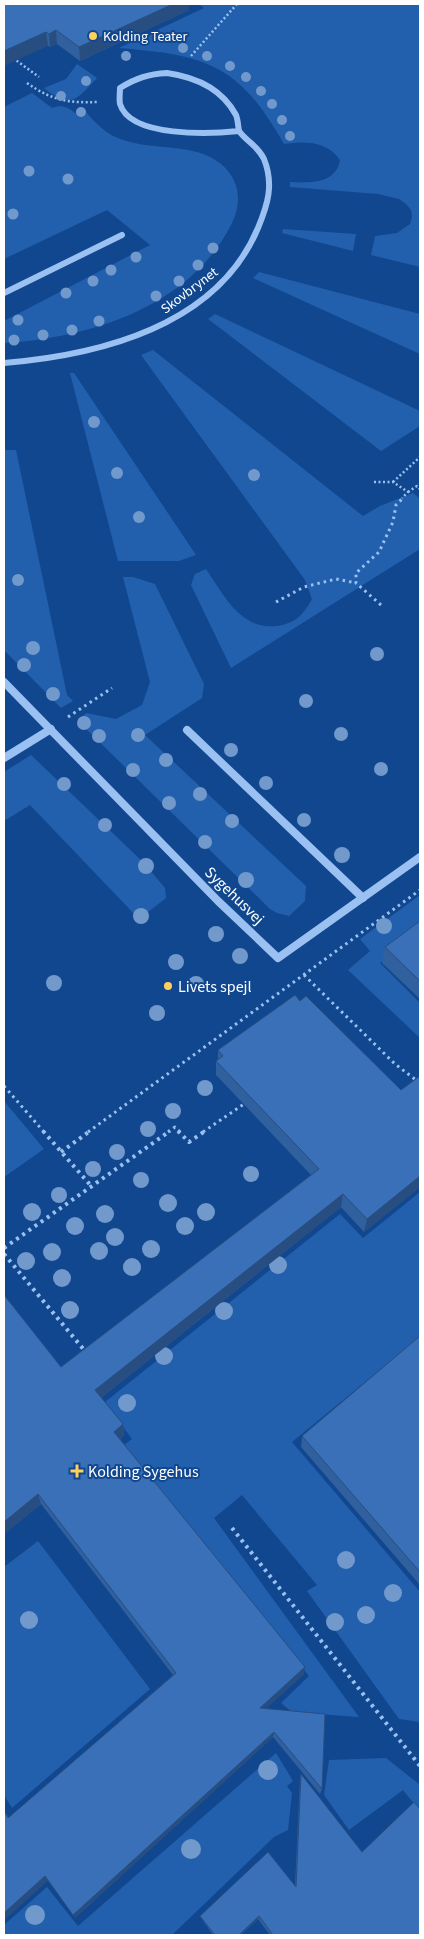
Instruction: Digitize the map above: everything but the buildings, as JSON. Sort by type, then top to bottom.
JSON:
[{"type":"street","name":"Skovbrynet","points":[[4,363],[33,361],[97,350],[132,339],[167,324],[195,305],[240,265],[252,245],[267,206],[270,182],[258,148],[239,131],[237,118],[227,103],[192,77],[176,73],[154,72],[135,78],[120,88],[118,94],[120,101]]},
{"type":"street","points":[[120,101],[127,114],[142,125],[190,133],[225,134],[239,131]]},
{"type":"street","points":[[4,293],[122,235]]},
{"type":"street","name":"Sygehusvej","points":[[4,682],[218,901],[278,958],[420,857]]},
{"type":"street","points":[[4,758],[51,728]]},
{"type":"street","points":[[187,730],[363,898]]},
{"type":"path","points":[[176,73],[237,4]]},
{"type":"path","points":[[11,56],[38,77]]},
{"type":"path","points":[[27,83],[48,98],[61,102],[120,101]]},
{"type":"path","points":[[393,482],[420,457]]},
{"type":"path","points":[[374,482],[393,482],[408,492]]},
{"type":"path","points":[[356,583],[356,573],[379,552],[393,522],[396,505],[408,492],[417,486],[420,489]]},
{"type":"path","points":[[276,602],[304,587],[336,579],[356,583],[381,605]]},
{"type":"path","points":[[51,728],[112,688]]},
{"type":"path","points":[[61,1152],[420,890]]},
{"type":"path","points":[[304,975],[395,1064],[420,1083]]},
{"type":"path","points":[[4,1086],[92,1187]]},
{"type":"path","points":[[4,1248],[175,1127],[189,1142],[244,1104]]},
{"type":"path","points":[[4,1254],[86,1352]]},
{"type":"path","points":[[232,1528],[420,1766]]},
{"type":"shaded area","points":[[199,4],[420,4],[420,267],[371,255],[375,236],[397,233],[410,224],[411,210],[406,204],[399,199],[378,194],[290,187],[290,182],[314,182],[328,178],[338,168],[340,160],[329,149],[315,144],[284,144],[268,117],[251,96],[235,80],[217,69],[198,60],[175,55],[119,48],[204,8]]},
{"type":"shaded area","points":[[77,64],[97,78],[78,97],[73,100],[61,99],[44,88],[66,79]]},
{"type":"shaded area","points":[[32,93],[52,108],[64,107],[75,113],[85,111],[102,128],[123,140],[187,150],[210,157],[221,164],[233,178],[238,193],[238,201],[235,217],[213,253],[190,277],[163,297],[134,313],[103,325],[37,340],[4,343],[4,321],[150,245],[107,210],[4,259],[4,107]]},
{"type":"shaded area","points":[[283,229],[356,234],[353,251],[282,233]]},
{"type":"shaded area","points":[[259,272],[420,314],[420,354],[253,278]]},
{"type":"shaded area","points":[[215,314],[420,411],[420,426],[381,451],[208,319]]},
{"type":"shaded area","points":[[153,350],[363,516],[380,506],[413,493],[420,499],[420,549],[231,668],[191,585],[195,574],[206,569],[234,609],[243,617],[264,626],[277,626],[289,623],[302,614],[312,599],[305,580],[141,355]]},
{"type":"shaded area","points":[[70,373],[74,373],[196,555],[179,561],[118,561]]},
{"type":"shaded area","points":[[4,450],[16,450],[67,695],[73,701],[61,708],[4,650]]},
{"type":"shaded area","points":[[123,577],[133,577],[155,584],[204,684],[202,698],[145,735],[306,886],[305,901],[289,916],[270,909],[78,721],[86,713],[116,719],[142,705],[150,682]]},
{"type":"shaded area","points":[[31,755],[144,863],[165,888],[166,898],[139,919],[30,805],[4,821],[4,772]]},
{"type":"shaded area","points":[[420,895],[420,933],[380,963],[420,1003],[420,1038],[348,970],[370,951],[360,939]]},
{"type":"shaded area","points":[[4,1101],[44,1149],[4,1177]]},
{"type":"shaded area","points":[[420,1192],[420,1337],[292,1442],[420,1592],[420,1722],[399,1719],[307,1591],[317,1585],[242,1495],[214,1518],[359,1717],[292,1712],[281,1703],[309,1676],[124,1445],[132,1439],[105,1402],[340,1214],[363,1238]]},
{"type":"shaded area","points":[[38,1541],[150,1689],[12,1808],[4,1795],[4,1567]]},
{"type":"shaded area","points":[[276,1753],[293,1781],[287,1786],[292,1793],[288,1830],[274,1837],[172,1935],[4,1935],[4,1925],[47,1887],[78,1926]]},
{"type":"shaded area","points":[[386,1758],[420,1785],[420,1811],[403,1790],[349,1830],[324,1795],[329,1760]]},
{"type":"place","name":"Kolding Teater","points":[[93,36]]},
{"type":"place","name":"Livets spejl","points":[[168,986]]},
{"type":"place","name":"Kolding Sygehus","points":[[77,1471]]}]
